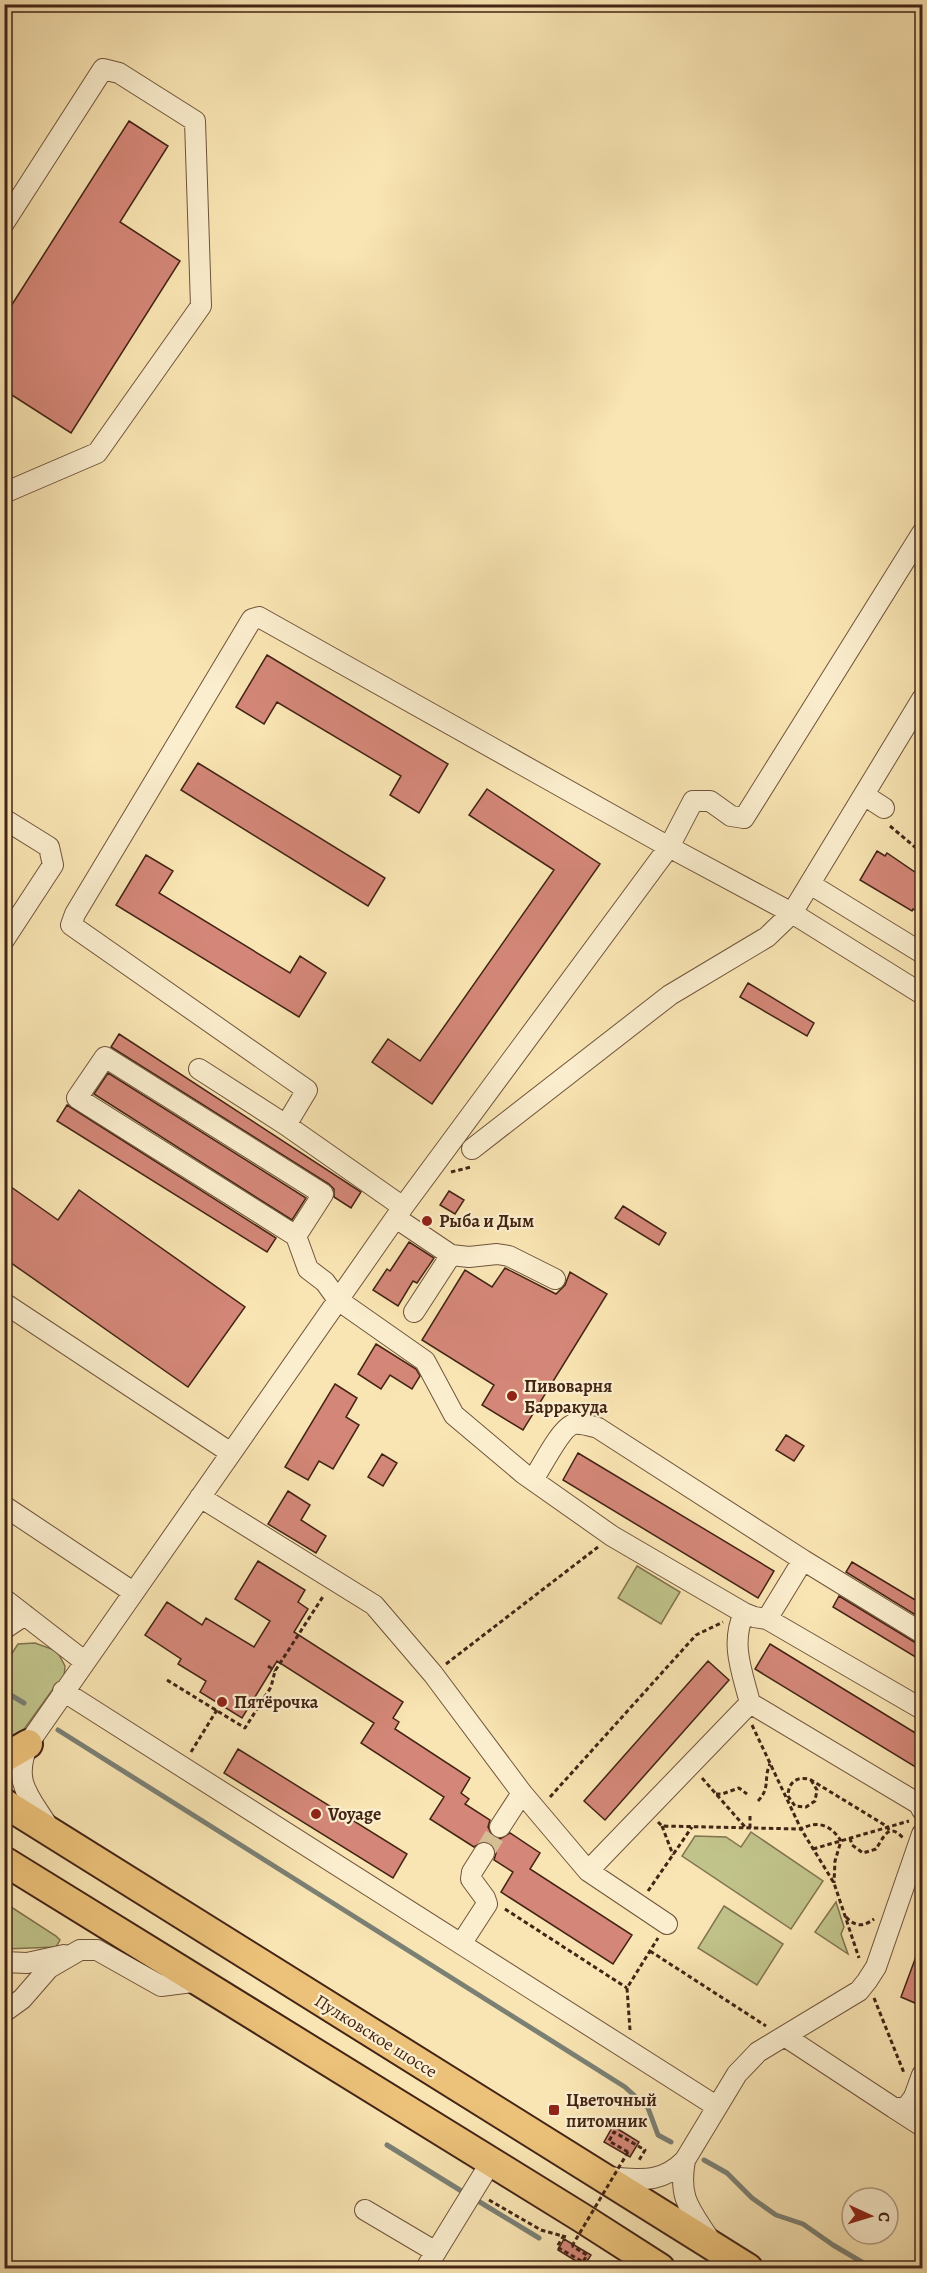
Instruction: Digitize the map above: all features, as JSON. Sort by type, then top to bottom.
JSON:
[{"type":"highway","name":"Пулковское шоссе","points":[[4,1803],[748,2268]]},
{"type":"highway","points":[[4,1861],[660,2268]]},
{"type":"street","points":[[4,223],[103,69],[119,73],[195,121],[201,306],[97,453],[4,493]]},
{"type":"street","points":[[50,1831],[21,1781],[16,1751],[63,1691],[400,1212],[669,847],[693,801],[710,801],[731,816],[744,818],[922,533]]},
{"type":"street","points":[[286,1125],[307,1090],[71,925],[75,914],[252,619],[259,617],[669,847],[792,913],[922,994]]},
{"type":"street","points":[[472,1149],[670,995],[767,937],[792,913],[922,699]]},
{"type":"street","points":[[864,795],[885,816]]},
{"type":"street","points":[[4,819],[49,847],[52,865],[4,940]]},
{"type":"street","points":[[810,884],[922,953]]},
{"type":"street","points":[[296,1236],[323,1194],[105,1057],[77,1098],[296,1236],[308,1269],[325,1282],[338,1300],[425,1361],[454,1415],[533,1480],[612,1536],[744,1613],[767,1619],[922,1709]]},
{"type":"street","points":[[199,1069],[286,1125],[400,1212],[451,1255],[509,1256],[555,1279]]},
{"type":"street","points":[[414,1312],[451,1255]]},
{"type":"street","points":[[4,1303],[231,1453]]},
{"type":"street","points":[[533,1480],[564,1431],[573,1424],[586,1424],[598,1428],[803,1560],[922,1633]]},
{"type":"street","points":[[200,1497],[374,1605],[433,1674],[522,1793],[588,1871],[667,1924]]},
{"type":"street","points":[[4,1506],[133,1592]]},
{"type":"street","points":[[767,1619],[803,1560]]},
{"type":"street","points":[[4,1599],[84,1661]]},
{"type":"street","points":[[598,2176],[648,2180],[664,2176],[685,2160],[736,2074],[758,2052],[859,1991],[876,1967],[919,1821],[919,1804],[750,1703],[736,1644],[738,1626],[744,1613]]},
{"type":"street","points":[[4,1629],[25,1615]]},
{"type":"street","points":[[63,1691],[716,2106]]},
{"type":"street","points":[[588,1871],[750,1703]]},
{"type":"street","points":[[500,1827],[522,1793]]},
{"type":"street","points":[[461,1944],[487,1904],[471,1879],[472,1872],[484,1853]]},
{"type":"street","points":[[4,1962],[27,1963],[80,1950],[97,1950],[161,1986],[200,1981]]},
{"type":"street","points":[[4,2012],[22,2000],[49,1968],[70,1954]]},
{"type":"street","points":[[786,2037],[922,2126]]},
{"type":"street","points":[[894,2108],[906,2108],[914,2097],[922,2075]]},
{"type":"street","points":[[685,2160],[682,2188],[685,2201],[716,2248]]},
{"type":"street","points":[[365,2210],[431,2260],[475,2192],[491,2162]]},
{"type":"path","points":[[885,816],[922,854]]},
{"type":"path","points":[[433,1674],[612,1536]]},
{"type":"path","points":[[167,1680],[244,1728],[271,1687],[275,1671],[334,1580]]},
{"type":"path","points":[[537,1811],[696,1635],[744,1613]]},
{"type":"path","points":[[268,1666],[275,1671]]},
{"type":"path","points":[[750,1703],[750,1722],[801,1829],[834,1883]]},
{"type":"path","points":[[182,1767],[220,1705]]},
{"type":"path","points":[[692,1763],[715,1793],[748,1828]]},
{"type":"path","points":[[758,1801],[766,1790],[766,1775],[770,1764]]},
{"type":"path","points":[[811,1780],[818,1795],[812,1805],[800,1808],[790,1802],[788,1790],[794,1781],[800,1778],[811,1780],[888,1827],[889,1832]]},
{"type":"path","points":[[715,1793],[722,1794],[739,1788],[747,1794]]},
{"type":"path","points":[[646,1810],[662,1826],[673,1855]]},
{"type":"path","points":[[748,1828],[750,1815]]},
{"type":"path","points":[[813,1849],[888,1827],[919,1821]]},
{"type":"path","points":[[662,1826],[801,1829],[810,1824],[819,1824],[828,1826],[836,1832],[841,1841],[833,1872],[834,1883],[867,1982],[914,2097]]},
{"type":"path","points":[[639,1905],[692,1827]]},
{"type":"path","points":[[850,1838],[857,1850],[863,1853],[876,1850],[885,1834],[889,1832],[900,1834],[904,1844]]},
{"type":"path","points":[[485,1898],[627,1988]]},
{"type":"path","points":[[845,1916],[851,1923],[865,1925],[880,1911]]},
{"type":"path","points":[[632,2053],[627,1988],[667,1924]]},
{"type":"path","points":[[650,1951],[786,2037]]},
{"type":"path","points":[[475,2192],[541,2230],[564,2235],[557,2247],[583,2262],[587,2255],[572,2246],[628,2152],[609,2141],[614,2132],[645,2150],[634,2168]]},
{"type":"green space","points":[[637,1566],[680,1592],[661,1624],[618,1598]]},
{"type":"green space","points":[[35,1643],[57,1651],[65,1666],[64,1678],[53,1689],[20,1735],[13,1740],[5,1741],[5,1661],[18,1644]]},
{"type":"green space","points":[[751,1832],[823,1881],[791,1929],[682,1856],[695,1836],[726,1837],[741,1847]]},
{"type":"green space","points":[[836,1902],[844,1927],[841,1934],[848,1954],[815,1932]]},
{"type":"green space","points":[[5,1903],[56,1936],[60,1940],[56,1947],[5,1949]]},
{"type":"green space","points":[[724,1906],[783,1944],[757,1985],[698,1948]]},
{"type":"building","points":[[129,121],[168,146],[120,222],[180,261],[71,433],[4,390],[4,317]]},
{"type":"building","points":[[267,655],[448,764],[419,813],[390,795],[401,776],[277,702],[264,724],[236,707]]},
{"type":"building","points":[[198,763],[385,878],[368,906],[181,790]]},
{"type":"building","points":[[487,789],[600,864],[432,1104],[372,1062],[388,1039],[420,1061],[554,870],[469,815]]},
{"type":"building","points":[[877,851],[885,856],[887,853],[922,877],[922,914],[913,909],[912,911],[860,880]]},
{"type":"building","points":[[146,855],[173,871],[159,893],[290,973],[300,956],[326,973],[299,1017],[116,905]]},
{"type":"building","points":[[748,983],[814,1023],[807,1036],[740,997]]},
{"type":"building","points":[[119,1034],[361,1192],[351,1208],[334,1197],[334,1189],[329,1184],[111,1047]]},
{"type":"building","points":[[108,1073],[306,1198],[292,1220],[94,1094]]},
{"type":"building","points":[[67,1105],[276,1238],[267,1252],[57,1121]]},
{"type":"building","points":[[4,1182],[58,1220],[79,1190],[245,1307],[188,1387],[4,1258]]},
{"type":"building","points":[[449,1191],[464,1200],[455,1214],[440,1205]]},
{"type":"building","points":[[623,1206],[666,1233],[659,1245],[615,1218]]},
{"type":"building","points":[[409,1242],[434,1258],[417,1283],[413,1281],[398,1306],[373,1290],[387,1269],[390,1271]]},
{"type":"building","points":[[505,1268],[556,1294],[565,1285],[570,1272],[607,1294],[523,1430],[482,1405],[494,1385],[422,1340],[465,1270],[492,1287]]},
{"type":"building","points":[[376,1344],[416,1369],[420,1376],[412,1389],[390,1375],[381,1389],[358,1374]]},
{"type":"building","points":[[335,1384],[357,1398],[346,1417],[359,1425],[333,1469],[319,1461],[308,1480],[285,1467]]},
{"type":"building","points":[[786,1435],[804,1446],[794,1461],[776,1450]]},
{"type":"building","points":[[578,1453],[774,1571],[758,1598],[563,1480]]},
{"type":"building","points":[[382,1454],[397,1463],[383,1486],[368,1477]]},
{"type":"building","points":[[288,1491],[310,1505],[301,1520],[326,1536],[316,1553],[268,1524]]},
{"type":"building","points":[[258,1561],[305,1590],[298,1602],[308,1609],[294,1632],[403,1702],[393,1718],[399,1722],[395,1729],[470,1778],[461,1793],[469,1799],[465,1804],[490,1820],[488,1827],[493,1837],[500,1839],[510,1833],[540,1853],[530,1869],[632,1935],[613,1964],[501,1892],[513,1872],[494,1860],[496,1853],[491,1843],[484,1841],[474,1847],[430,1819],[444,1797],[361,1743],[374,1723],[277,1661],[242,1718],[200,1692],[206,1681],[178,1664],[181,1659],[145,1635],[167,1602],[202,1625],[206,1618],[254,1647],[270,1621],[235,1599]]},
{"type":"building","points":[[852,1562],[922,1604],[922,1619],[846,1572]]},
{"type":"building","points":[[839,1596],[922,1645],[922,1661],[833,1607]]},
{"type":"building","points":[[770,1644],[922,1737],[922,1771],[755,1669]]},
{"type":"building","points":[[708,1661],[729,1680],[605,1820],[584,1801]]},
{"type":"building","name":"Voyage","points":[[238,1749],[407,1854],[393,1878],[224,1773]]},
{"type":"building","points":[[922,1944],[922,2006],[901,1997]]},
{"type":"building","points":[[613,2126],[639,2142],[630,2157],[604,2142]]},
{"type":"building","points":[[564,2239],[591,2255],[584,2266],[558,2250]]},
{"type":"waterway","points":[[4,1691],[24,1703]]},
{"type":"waterway","points":[[58,1730],[625,2087],[648,2108],[658,2135],[671,2142]]},
{"type":"waterway","points":[[387,2145],[463,2192]]},
{"type":"waterway","points":[[704,2160],[727,2173],[752,2198],[776,2215],[803,2224],[872,2268]]},
{"type":"waterway","points":[[478,2201],[539,2238]]},
{"type":"tunnel","points":[[484,1853],[500,1827]]},
{"type":"place","name":"Рыба и Дым","points":[[427,1221]]},
{"type":"place","name":"Пивоварня Барракуда","points":[[512,1396]]},
{"type":"place","name":"Пятёрочка","points":[[222,1702]]},
{"type":"place","name":"Voyage","points":[[316,1814]]},
{"type":"place","name":"Цветочный питомник","points":[[554,2110]]}]
